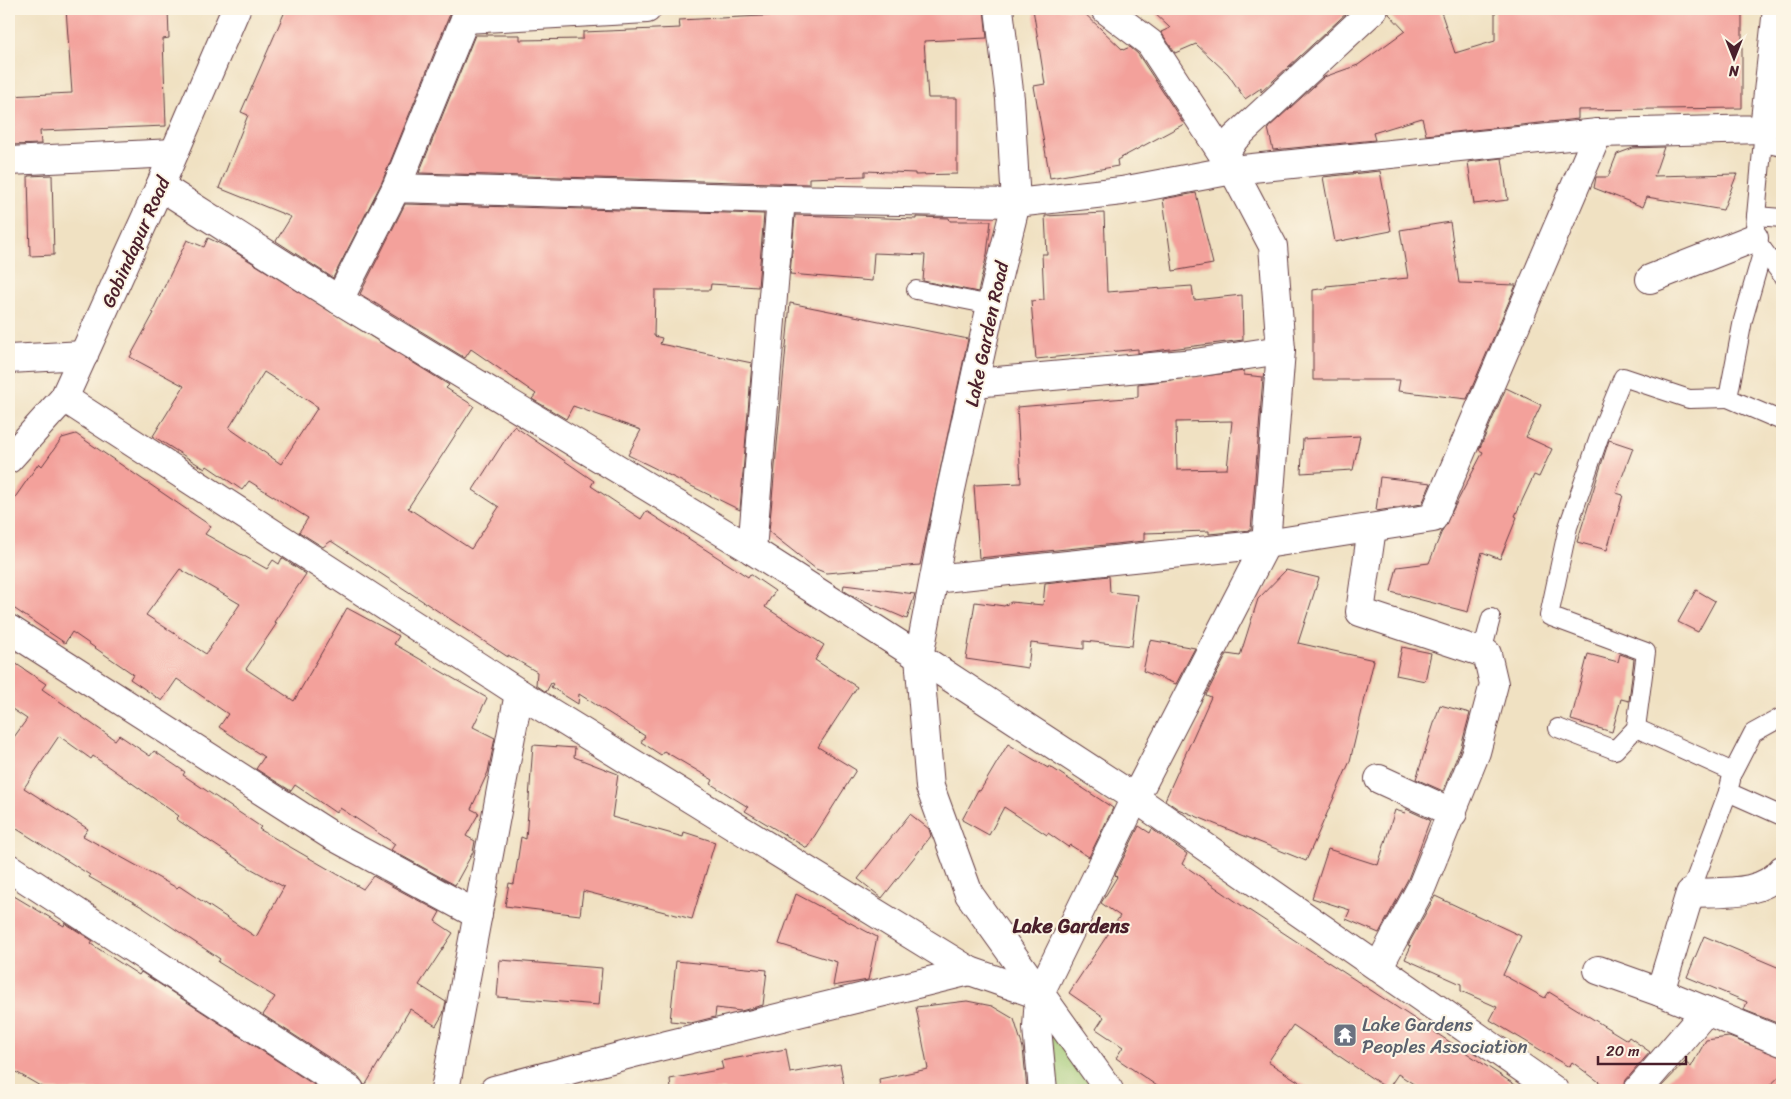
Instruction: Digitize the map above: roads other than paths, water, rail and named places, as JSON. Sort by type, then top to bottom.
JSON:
[{"type":"street","name":"Gobindapur Road","points":[[9,459],[64,398],[160,186],[236,9]]},
{"type":"street","points":[[339,300],[396,188],[467,14],[647,9]]},
{"type":"street","name":"Lake Garden Road","points":[[999,9],[1010,99],[1016,203],[991,305],[919,657],[930,787],[969,894],[1040,995]]},
{"type":"street","points":[[1042,1090],[1037,1028],[1040,995],[1134,798],[1266,544],[1281,350],[1273,246],[1228,162],[1150,43],[1105,9]]},
{"type":"street","points":[[1228,162],[1236,138],[1374,9]]},
{"type":"street","points":[[396,188],[781,200],[1016,203],[1122,191],[1228,162],[1598,132],[1770,140],[1777,9]]},
{"type":"street","points":[[934,579],[1266,544],[1433,518],[1598,132]]},
{"type":"street","points":[[9,161],[174,153]]},
{"type":"street","points":[[160,186],[339,300],[752,550],[919,657],[1134,798],[1379,966],[1554,1090]]},
{"type":"street","points":[[752,550],[781,200]]},
{"type":"street","points":[[1650,279],[1758,235]]},
{"type":"street","points":[[976,383],[1195,363],[1281,350]]},
{"type":"street","points":[[9,359],[84,355]]},
{"type":"street","points":[[64,398],[519,693],[970,971],[1040,995],[1109,1090]]},
{"type":"street","points":[[1372,528],[1360,612],[1487,654],[1494,684],[1476,752],[1453,812],[1422,886],[1379,966]]},
{"type":"street","points":[[9,629],[329,834],[478,915]]},
{"type":"street","points":[[445,1090],[519,693]]},
{"type":"street","points":[[1379,779],[1453,812]]},
{"type":"street","points":[[9,868],[350,1090]]},
{"type":"street","points":[[1660,992],[1690,892],[1754,889],[1775,879],[1782,870]]},
{"type":"street","points":[[1598,970],[1660,992],[1782,1042]]},
{"type":"street","points":[[494,1090],[634,1053],[970,971]]},
{"type":"street","points":[[1638,1090],[1706,1011]]},
{"type":"lane","points":[[1728,398],[1758,235],[1770,140]]},
{"type":"lane","points":[[1758,235],[1782,218]]},
{"type":"lane","points":[[1758,235],[1782,275]]},
{"type":"lane","points":[[916,290],[991,305]]},
{"type":"lane","points":[[1558,728],[1615,750],[1636,728],[1646,652],[1549,616],[1568,527],[1603,426],[1624,378],[1689,399],[1728,398],[1782,421]]},
{"type":"lane","points":[[1482,652],[1490,618]]},
{"type":"lane","points":[[1690,892],[1734,772],[1753,733],[1782,717]]},
{"type":"lane","points":[[1636,728],[1734,772]]},
{"type":"lane","points":[[1728,792],[1782,816]]},
{"type":"place","name":"Lake Gardens Peoples Association","points":[[1345,1035]]},
{"type":"district","name":"Lake Gardens","points":[[1071,926]]}]
